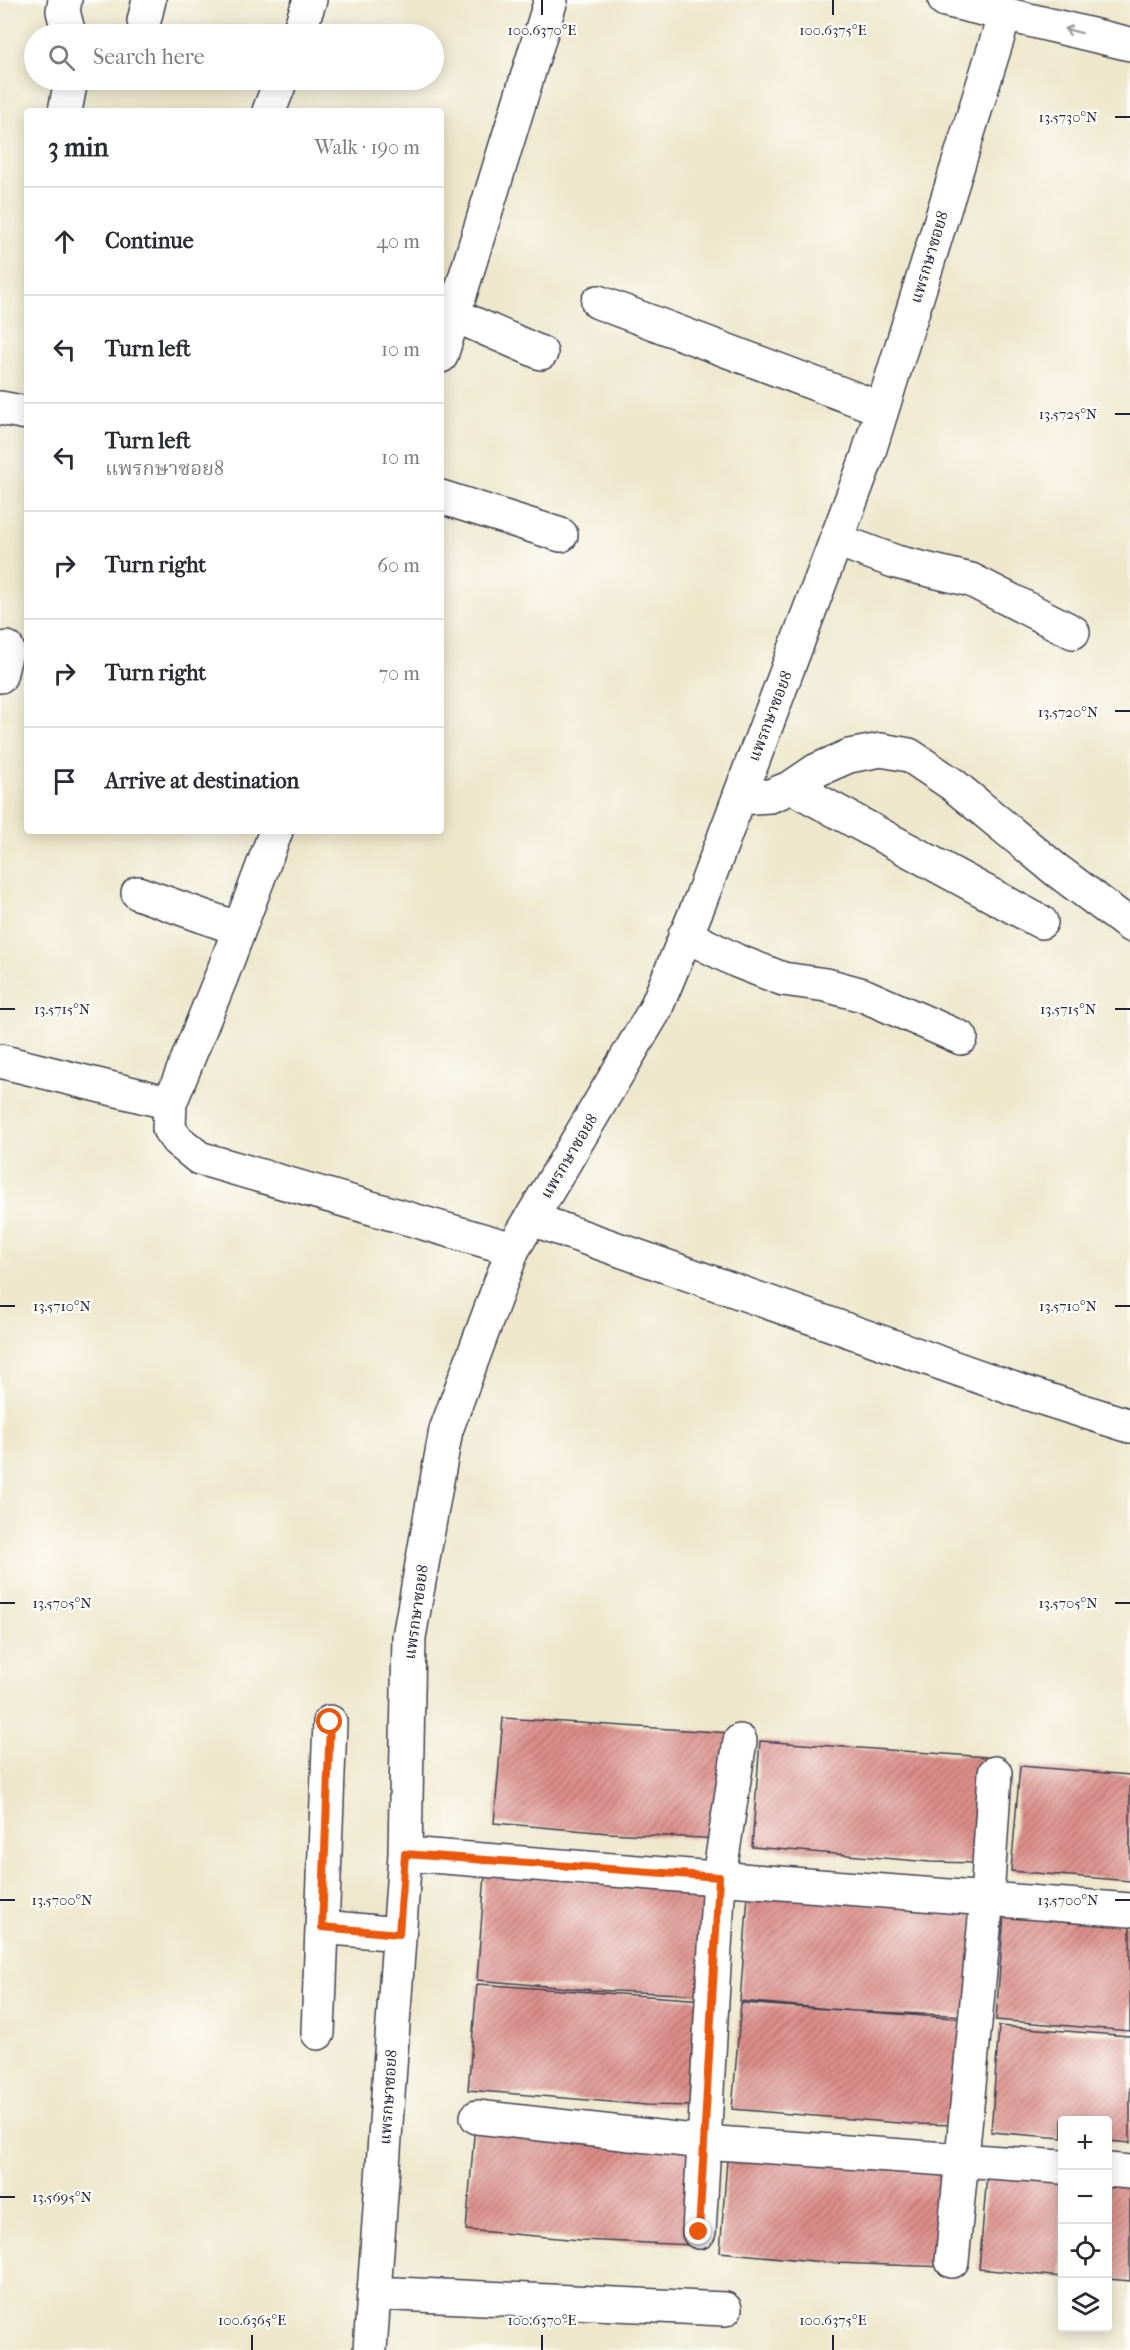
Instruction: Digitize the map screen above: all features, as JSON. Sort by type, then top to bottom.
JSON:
[{"type":"street","points":[[65,0],[63,11],[66,24]]},
{"type":"street","points":[[302,24],[310,0]]},
{"type":"street","points":[[444,347],[551,0]]},
{"type":"street","points":[[945,0],[1130,44]]},
{"type":"street","name":"แพรกษาซอย8","points":[[370,2350],[405,1854],[409,1637],[446,1431],[513,1249],[655,1010],[685,935],[837,540],[882,410],[1005,14]]},
{"type":"street","points":[[65,108],[68,90]]},
{"type":"street","points":[[270,108],[277,90]]},
{"type":"street","points":[[598,302],[882,410]]},
{"type":"street","points":[[454,315],[541,353]]},
{"type":"street","points":[[0,408],[24,412]]},
{"type":"street","points":[[444,498],[561,536]]},
{"type":"street","points":[[837,540],[896,562],[971,580],[1073,632]]},
{"type":"street","points":[[739,798],[770,796],[792,788],[817,770],[849,756],[881,750],[909,755],[952,784],[1055,869],[1130,925]]},
{"type":"street","points":[[792,788],[1041,922]]},
{"type":"street","points":[[275,834],[170,1103],[169,1129],[177,1140],[199,1158],[513,1249]]},
{"type":"street","points":[[138,893],[239,930]]},
{"type":"street","points":[[685,935],[737,961],[783,979],[826,985],[863,995],[961,1038]]},
{"type":"street","points":[[0,1061],[170,1103]]},
{"type":"street","points":[[532,1219],[1020,1391],[1130,1426]]},
{"type":"street","points":[[318,2033],[330,1722]]},
{"type":"street","points":[[699,2232],[719,1877],[740,1741]]},
{"type":"street","points":[[952,2261],[987,1898],[995,1773]]},
{"type":"street","points":[[405,1854],[1130,1910]]},
{"type":"street","points":[[322,1927],[399,1934]]},
{"type":"street","points":[[477,2117],[703,2142],[1058,2167]]},
{"type":"street","points":[[1112,2170],[1130,2172]]},
{"type":"street","points":[[374,2294],[725,2309]]},
{"type":"building","points":[[503,1718],[730,1733],[721,1839],[608,1833],[494,1823]]},
{"type":"building","points":[[760,1741],[987,1757],[978,1863],[930,1862],[752,1847]]},
{"type":"building","points":[[1020,1766],[1130,1775],[1130,1881],[1011,1871]]},
{"type":"building","points":[[485,1874],[713,1889],[704,1995],[591,1990],[477,1980]]},
{"type":"building","points":[[748,1895],[975,1911],[967,2016],[854,2011],[740,2001]]},
{"type":"building","points":[[1004,1914],[1130,1924],[1130,2031],[996,2020]]},
{"type":"building","points":[[477,1984],[704,2000],[695,2106],[647,2105],[468,2090]]},
{"type":"building","points":[[741,2003],[968,2019],[959,2125],[911,2124],[732,2109]]},
{"type":"building","points":[[999,2026],[1130,2036],[1130,2143],[1112,2141],[1112,2116],[1058,2116],[1058,2138],[991,2132]]},
{"type":"building","points":[[475,2124],[702,2140],[693,2245],[580,2240],[466,2230]]},
{"type":"building","points":[[728,2147],[956,2162],[947,2267],[834,2263],[720,2252]]},
{"type":"building","points":[[988,2163],[1058,2170],[1058,2277],[979,2269]]},
{"type":"building","points":[[1112,2172],[1130,2174],[1130,2281],[1112,2279]]},
{"type":"route","points":[[330,1722],[322,1927],[399,1934],[405,1854],[719,1877],[699,2232]]}]
